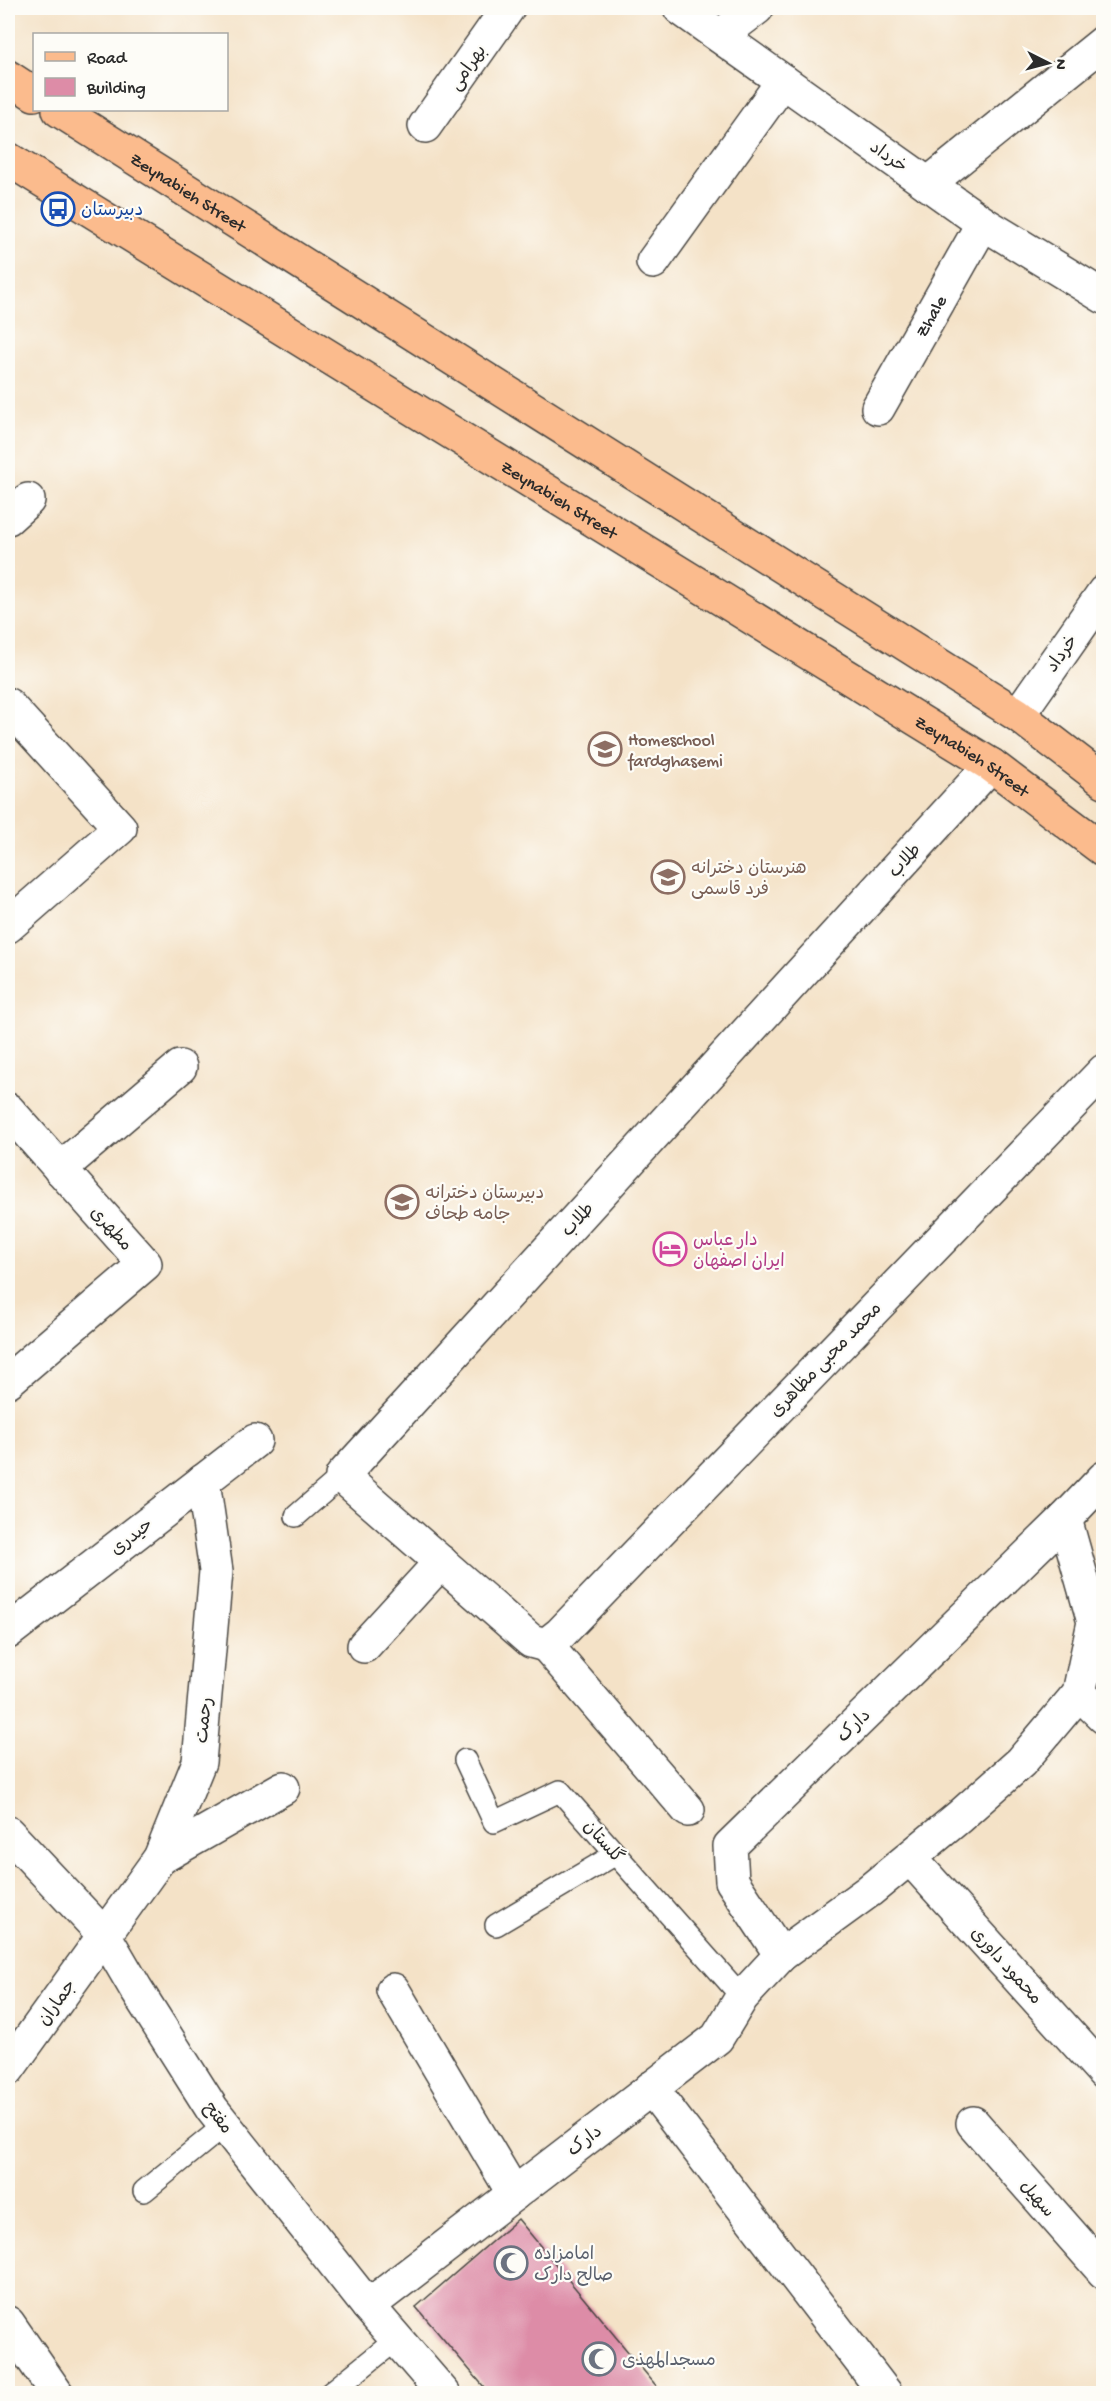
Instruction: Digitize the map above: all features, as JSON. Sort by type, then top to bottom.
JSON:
[{"type":"main road","points":[[8,77],[33,93]]},
{"type":"main road","name":"Zeynabieh Street","points":[[60,111],[1018,715],[1104,781]]},
{"type":"main road","name":"Zeynabieh Street","points":[[8,159],[991,765],[1104,850]]},
{"type":"street","name":"بهرامی","points":[[425,126],[508,8]]},
{"type":"street","name":"خرداد","points":[[680,8],[983,223],[1104,297]]},
{"type":"street","points":[[720,36],[757,8]]},
{"type":"street","points":[[928,184],[1104,42]]},
{"type":"street","points":[[653,262],[783,81]]},
{"type":"street","name":"Zhale","points":[[878,408],[983,223]]},
{"type":"street","name":"خرداد","points":[[1018,715],[1104,592]]},
{"type":"street","points":[[8,705],[120,828],[8,926]]},
{"type":"street","name":"طلاب","points":[[342,1476],[991,765]]},
{"type":"street","points":[[60,1169],[180,1067]]},
{"type":"street","name":"محمد محبی مظاهری","points":[[546,1645],[560,1634],[1104,1071]]},
{"type":"street","name":"مطهری","points":[[8,1110],[145,1264],[8,1381]]},
{"type":"street","name":"حیدری","points":[[8,1632],[255,1441]]},
{"type":"street","points":[[342,1476],[531,1641],[546,1645],[688,1810]]},
{"type":"street","name":"دارک","points":[[781,1955],[732,1881],[730,1845],[1065,1519],[1104,1478]]},
{"type":"street","name":"رحمت","points":[[105,1936],[160,1858],[199,1762],[216,1571],[203,1481]]},
{"type":"street","name":"دارک","points":[[368,2306],[717,2038],[742,1997],[781,1955],[869,1891],[1021,1762],[1079,1693],[1094,1622],[1065,1519]]},
{"type":"street","points":[[364,1646],[441,1562]]},
{"type":"street","points":[[1079,1693],[1104,1717]]},
{"type":"street","points":[[160,1858],[283,1788]]},
{"type":"street","name":"مفتح","points":[[8,1833],[105,1936],[212,2109],[368,2306],[444,2394]]},
{"type":"street","name":"محمود داوری","points":[[910,1857],[1104,2073]]},
{"type":"street","name":"جماران","points":[[8,2069],[105,1936]]},
{"type":"street","points":[[393,1990],[514,2194]]},
{"type":"street","points":[[651,2088],[886,2394]]},
{"type":"street","name":"سهیل","points":[[973,2123],[1104,2272]]},
{"type":"street","points":[[8,2323],[57,2394]]},
{"type":"lane","points":[[296,1516],[342,1476]]},
{"type":"lane","name":"گلستان","points":[[465,1760],[494,1822],[560,1791],[742,1997]]},
{"type":"lane","points":[[496,1925],[616,1854]]},
{"type":"lane","points":[[144,2191],[225,2126]]},
{"type":"lane","points":[[329,2394],[396,2339]]},
{"type":"building","name":"امامزاده صالح دارک","points":[[518,2219],[663,2394],[490,2394],[416,2307]]},
{"type":"place","name":"دبیرستان","points":[[58,209]]},
{"type":"place","name":"Homeschool fardghasemi","points":[[605,749]]},
{"type":"place","name":"هنرستان دخترانه فرد قاسمی","points":[[668,877]]},
{"type":"place","name":"دبیرستان دخترانه جامه طحاف","points":[[402,1202]]},
{"type":"place","name":"دار عباس ایران اصفهان","points":[[670,1249]]},
{"type":"place","name":"امامزاده صالح دارک","points":[[511,2263]]},
{"type":"place","name":"مسجدالمهذی","points":[[599,2359]]}]
